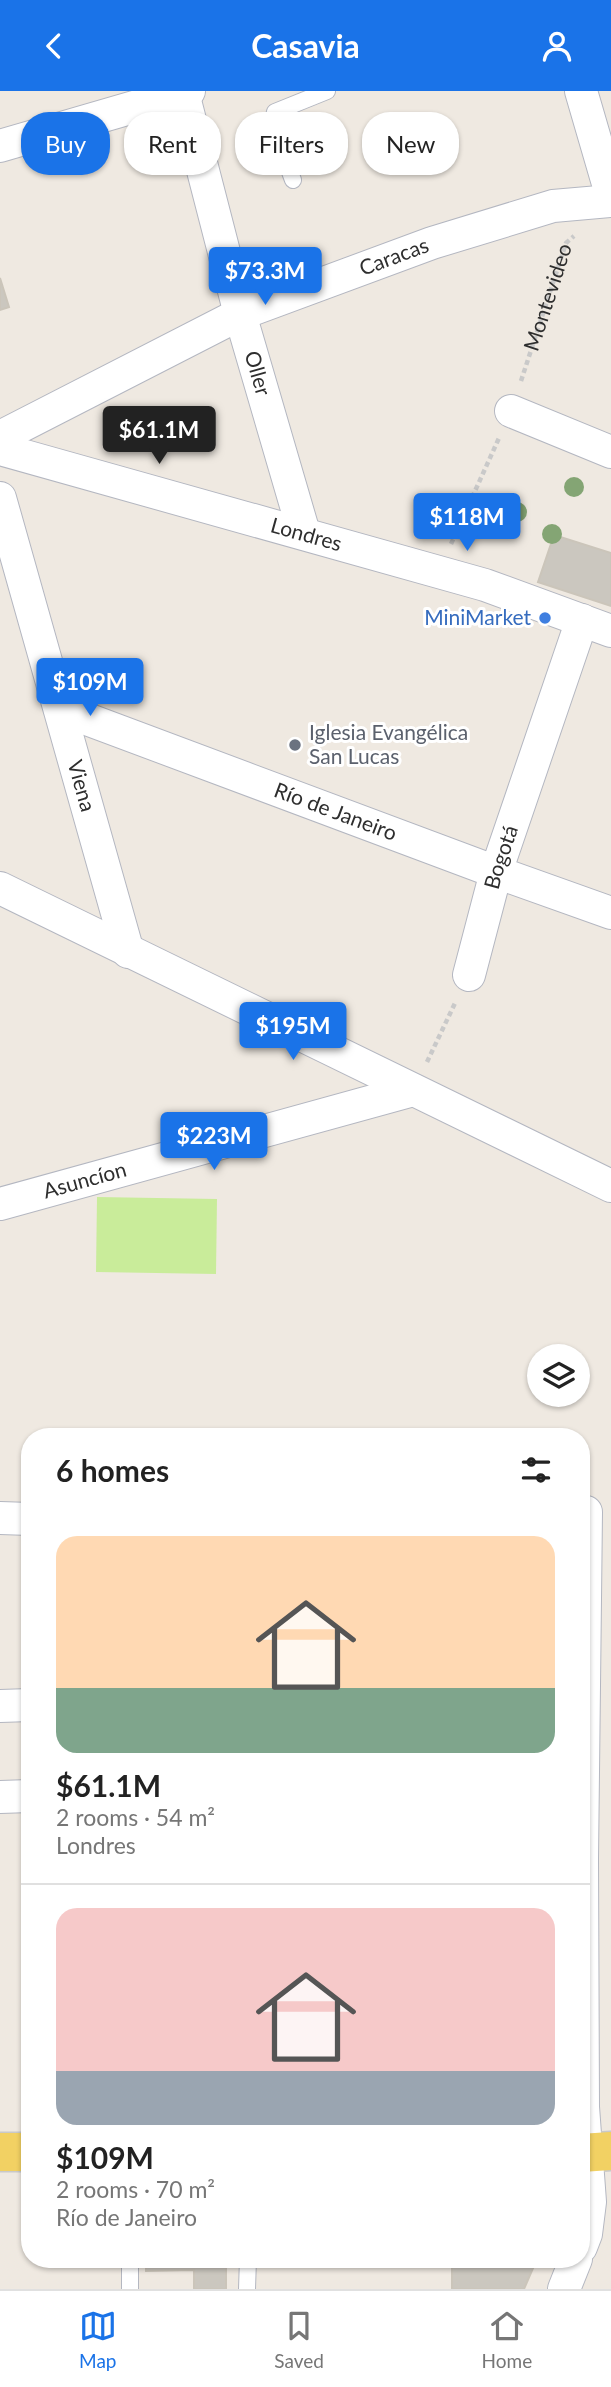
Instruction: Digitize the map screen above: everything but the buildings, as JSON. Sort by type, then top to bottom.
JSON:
[{"type":"main road","points":[[0,2152],[21,2152]]},
{"type":"street","points":[[581,91],[611,194]]},
{"type":"street","points":[[0,146],[186,92]]},
{"type":"street","name":"Oller","points":[[186,92],[240,314],[304,533]]},
{"type":"street","name":"Caracas","points":[[0,437],[240,314],[432,243],[553,206],[611,201]]},
{"type":"street","points":[[511,411],[611,452]]},
{"type":"street","name":"Londres","points":[[0,449],[485,585],[611,631]]},
{"type":"street","name":"Viena","points":[[0,498],[128,952]]},
{"type":"street","name":"Bogotá","points":[[468,975],[496,872],[582,620]]},
{"type":"street","name":"Río de Janeiro","points":[[60,709],[611,913]]},
{"type":"street","points":[[0,888],[611,1186]]},
{"type":"street","name":"Asuncíon","points":[[0,1204],[413,1090]]},
{"type":"street","points":[[590,1607],[593,1512]]},
{"type":"street","points":[[0,1518],[21,1518]]},
{"type":"street","points":[[0,1706],[21,1705]]},
{"type":"street","points":[[0,1797],[21,1796]]},
{"type":"street","points":[[590,2202],[593,2152]]},
{"type":"street","points":[[564,2289],[572,2268]]},
{"type":"lane","points":[[293,180],[272,124],[275,112],[327,91]]},
{"type":"lane","points":[[130,2268],[130,2289]]},
{"type":"lane","points":[[247,2289],[248,2268]]},
{"type":"path","name":"Montevideo","points":[[461,551],[450,544],[511,411],[566,243],[575,235]]},
{"type":"path","points":[[413,1090],[468,975]]},
{"type":"green space","points":[[97,1197],[217,1199],[216,1274],[96,1272]]},
{"type":"place","name":"MiniMarket","points":[[545,618]]},
{"type":"place","name":"Iglesia Evangélica San Lucas","points":[[295,745]]}]
